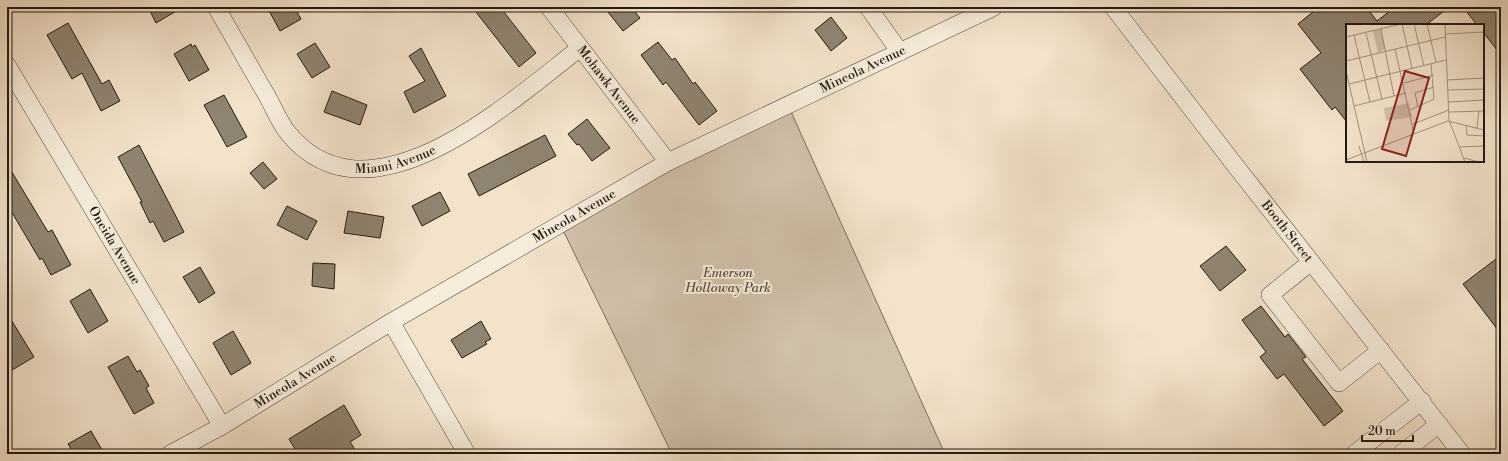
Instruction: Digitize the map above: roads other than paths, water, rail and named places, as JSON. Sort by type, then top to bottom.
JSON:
[{"type":"street","name":"Miami Avenue","points":[[216,7],[288,133],[315,157],[336,167],[359,170],[382,168],[406,161],[477,126],[580,48]]},
{"type":"street","name":"Mohawk Avenue","points":[[549,7],[668,162]]},
{"type":"street","points":[[868,7],[900,52]]},
{"type":"street","name":"Mineola Avenue","points":[[170,454],[222,426],[391,322],[668,162],[994,7]]},
{"type":"street","name":"Booth Street","points":[[1113,7],[1462,454]]},
{"type":"street","name":"Oneida Avenue","points":[[7,65],[222,426]]},
{"type":"street","points":[[1311,262],[1270,295],[1339,383],[1381,350]]},
{"type":"street","points":[[391,322],[466,454]]},
{"type":"street","points":[[1354,454],[1422,401]]},
{"type":"street","points":[[1400,454],[1440,424]]},
{"type":"park label","name":"Emerson Holloway Park","points":[[728,280]]}]
